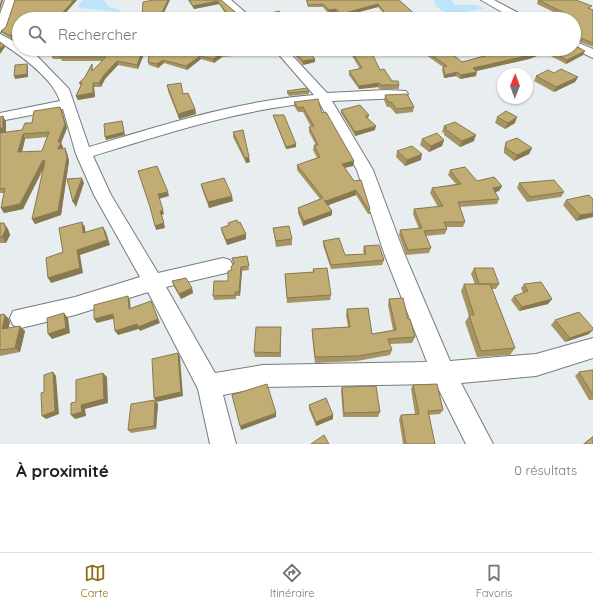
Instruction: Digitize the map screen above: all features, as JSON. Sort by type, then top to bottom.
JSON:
[{"type":"street","points":[[0,29],[10,0]]},
{"type":"street","points":[[225,0],[240,12]]},
{"type":"street","points":[[486,0],[509,12]]},
{"type":"street","points":[[0,37],[12,45]]},
{"type":"street","points":[[581,48],[593,54]]},
{"type":"street","points":[[29,56],[64,92],[84,154],[103,195],[153,282],[209,386],[223,444]]},
{"type":"street","points":[[286,56],[323,97],[365,170],[394,253],[443,374],[480,444]]},
{"type":"street","points":[[84,154],[170,127],[280,102],[323,97],[401,94]]},
{"type":"street","points":[[0,117],[68,104]]},
{"type":"street","points":[[21,318],[75,306],[153,282],[223,266]]},
{"type":"street","points":[[209,386],[263,376],[443,374],[536,366],[593,348]]},
{"type":"shaded area","points":[[84,0],[104,0],[109,7],[121,10],[119,12],[80,8],[78,5]]},
{"type":"shaded area","points":[[434,0],[451,0],[455,5],[477,5],[483,9],[463,12],[448,12],[437,6]]},
{"type":"building","points":[[15,0],[74,0],[63,12],[12,12],[11,36],[1,31],[6,27]]},
{"type":"building","points":[[168,0],[162,12],[142,12],[143,2]]},
{"type":"building","points":[[189,0],[221,0],[235,12],[226,12],[218,1],[193,6]]},
{"type":"building","points":[[307,0],[399,0],[412,12],[384,12],[378,4],[348,12],[339,12],[336,9],[329,10],[323,4],[308,5]]},
{"type":"building","points":[[538,0],[576,0],[592,6],[588,8],[593,10],[593,43],[581,38],[581,12],[563,12]]},
{"type":"building","points":[[0,42],[4,45],[0,49]]},
{"type":"building","points":[[140,56],[137,65],[117,61],[99,83],[93,83],[93,93],[76,96],[82,83],[79,83],[85,77],[92,64],[92,71],[106,57],[60,57]]},
{"type":"building","points":[[149,56],[200,56],[186,66],[163,60],[157,64],[148,62]]},
{"type":"building","points":[[200,56],[217,56],[213,59]]},
{"type":"building","points":[[298,56],[312,56],[315,59],[303,61]]},
{"type":"building","points":[[354,56],[373,56],[380,70],[384,69],[392,81],[398,81],[399,85],[380,85],[379,83],[359,86],[349,71],[362,68]]},
{"type":"building","points":[[433,56],[455,56],[462,62],[485,56],[526,56],[473,68],[477,72],[461,75],[457,72],[445,75],[443,67],[447,66]]},
{"type":"building","points":[[560,56],[575,56],[567,60]]},
{"type":"building","points":[[27,64],[27,74],[14,76],[15,65]]},
{"type":"building","points":[[561,69],[578,77],[556,87],[536,76],[548,70],[554,73]]},
{"type":"building","points":[[181,83],[183,94],[188,93],[195,109],[178,114],[167,85]]},
{"type":"building","points":[[307,88],[309,91],[289,93],[287,91]]},
{"type":"building","points":[[407,94],[414,107],[397,109],[391,102],[388,102],[385,95]]},
{"type":"building","points":[[318,99],[322,113],[326,112],[354,161],[342,164],[354,181],[361,180],[370,209],[369,210],[356,190],[326,201],[324,200],[332,211],[304,221],[298,208],[323,198],[297,165],[320,157],[314,145],[318,145],[309,127],[314,126],[303,107],[298,108],[294,102]]},
{"type":"building","points":[[360,105],[369,115],[365,116],[376,126],[355,132],[341,110]]},
{"type":"building","points":[[60,107],[65,124],[58,142],[61,142],[58,149],[65,148],[67,157],[58,211],[32,219],[45,161],[43,160],[20,204],[1,208],[5,188],[0,189],[0,133],[22,130],[25,123],[32,123],[34,111]],"holes":[[[49,132],[42,151],[18,152],[23,134]]]},
{"type":"building","points":[[506,111],[517,117],[508,123],[497,117]]},
{"type":"building","points":[[273,115],[284,115],[296,144],[286,147]]},
{"type":"building","points":[[3,116],[3,128],[0,128],[0,117]]},
{"type":"building","points":[[122,121],[124,132],[105,137],[104,124]]},
{"type":"building","points":[[455,122],[476,135],[462,141],[445,129],[447,128],[444,126]]},
{"type":"building","points":[[243,130],[249,157],[245,158],[233,132]]},
{"type":"building","points":[[437,133],[444,140],[431,146],[422,139]]},
{"type":"building","points":[[517,138],[532,148],[517,155],[506,148],[506,142]]},
{"type":"building","points":[[412,146],[422,154],[407,160],[397,151]]},
{"type":"building","points":[[157,166],[168,192],[158,194],[163,210],[160,211],[164,223],[155,226],[138,171]]},
{"type":"building","points":[[465,167],[477,181],[494,177],[502,186],[493,188],[499,199],[458,202],[465,222],[444,222],[447,229],[424,231],[431,248],[408,250],[400,230],[422,228],[414,209],[443,206],[432,188],[461,184],[450,170]]},
{"type":"building","points":[[82,178],[73,202],[67,179]]},
{"type":"building","points":[[224,178],[232,196],[208,202],[201,184]]},
{"type":"building","points":[[554,180],[564,192],[530,197],[519,183]]},
{"type":"building","points":[[589,195],[593,199],[593,213],[580,215],[566,200]]},
{"type":"building","points":[[237,220],[238,223],[240,222],[246,234],[226,240],[221,228],[229,225],[228,223]]},
{"type":"building","points":[[82,222],[83,233],[103,227],[107,240],[77,250],[80,268],[48,278],[46,258],[63,252],[59,228]]},
{"type":"building","points":[[0,223],[4,223],[6,229],[2,237],[0,237]]},
{"type":"building","points":[[289,226],[292,239],[276,241],[273,228]]},
{"type":"building","points":[[339,238],[345,255],[366,254],[364,246],[379,245],[384,260],[331,265],[323,241]]},
{"type":"building","points":[[247,256],[249,266],[241,267],[239,292],[235,292],[235,295],[213,296],[214,281],[228,281],[228,271],[232,270],[231,267],[234,263],[232,258]]},
{"type":"building","points":[[327,268],[331,295],[287,298],[285,274],[314,272],[313,269]]},
{"type":"building","points":[[474,268],[493,268],[499,284],[479,284]]},
{"type":"building","points":[[186,278],[192,288],[179,294],[172,281]]},
{"type":"building","points":[[541,282],[552,299],[522,307],[514,296],[528,291],[524,284]]},
{"type":"building","points":[[464,284],[490,284],[515,348],[481,351],[469,315],[474,315]]},
{"type":"building","points":[[128,296],[129,309],[151,301],[158,319],[138,327],[137,324],[115,331],[113,314],[94,319],[94,305]]},
{"type":"building","points":[[403,298],[408,319],[410,319],[415,337],[388,339],[392,350],[358,356],[315,357],[312,329],[350,327],[347,309],[368,308],[372,334],[396,330],[389,299]]},
{"type":"building","points":[[579,312],[593,328],[593,330],[570,338],[555,320]]},
{"type":"building","points":[[64,313],[66,328],[48,334],[47,318]]},
{"type":"building","points":[[4,314],[5,317],[2,329],[20,326],[15,348],[0,350],[0,315]]},
{"type":"building","points":[[256,327],[281,327],[280,353],[254,352]]},
{"type":"building","points":[[178,353],[181,392],[154,398],[152,359]]},
{"type":"building","points":[[593,370],[593,395],[579,372]]},
{"type":"building","points":[[53,372],[55,411],[42,416],[41,393],[44,392],[44,375]]},
{"type":"building","points":[[103,373],[104,399],[81,405],[82,412],[71,415],[71,403],[76,402],[76,380]]},
{"type":"building","points":[[267,384],[276,413],[240,426],[232,395]]},
{"type":"building","points":[[437,384],[443,410],[428,411],[435,444],[406,444],[401,415],[419,414],[413,385]]},
{"type":"building","points":[[376,386],[380,412],[344,413],[342,387]]},
{"type":"building","points":[[326,398],[333,415],[316,422],[309,405]]},
{"type":"building","points":[[155,400],[154,426],[128,430],[131,404]]},
{"type":"building","points":[[324,435],[329,444],[311,444]]},
{"type":"building","points":[[593,437],[593,444],[584,444]]}]
